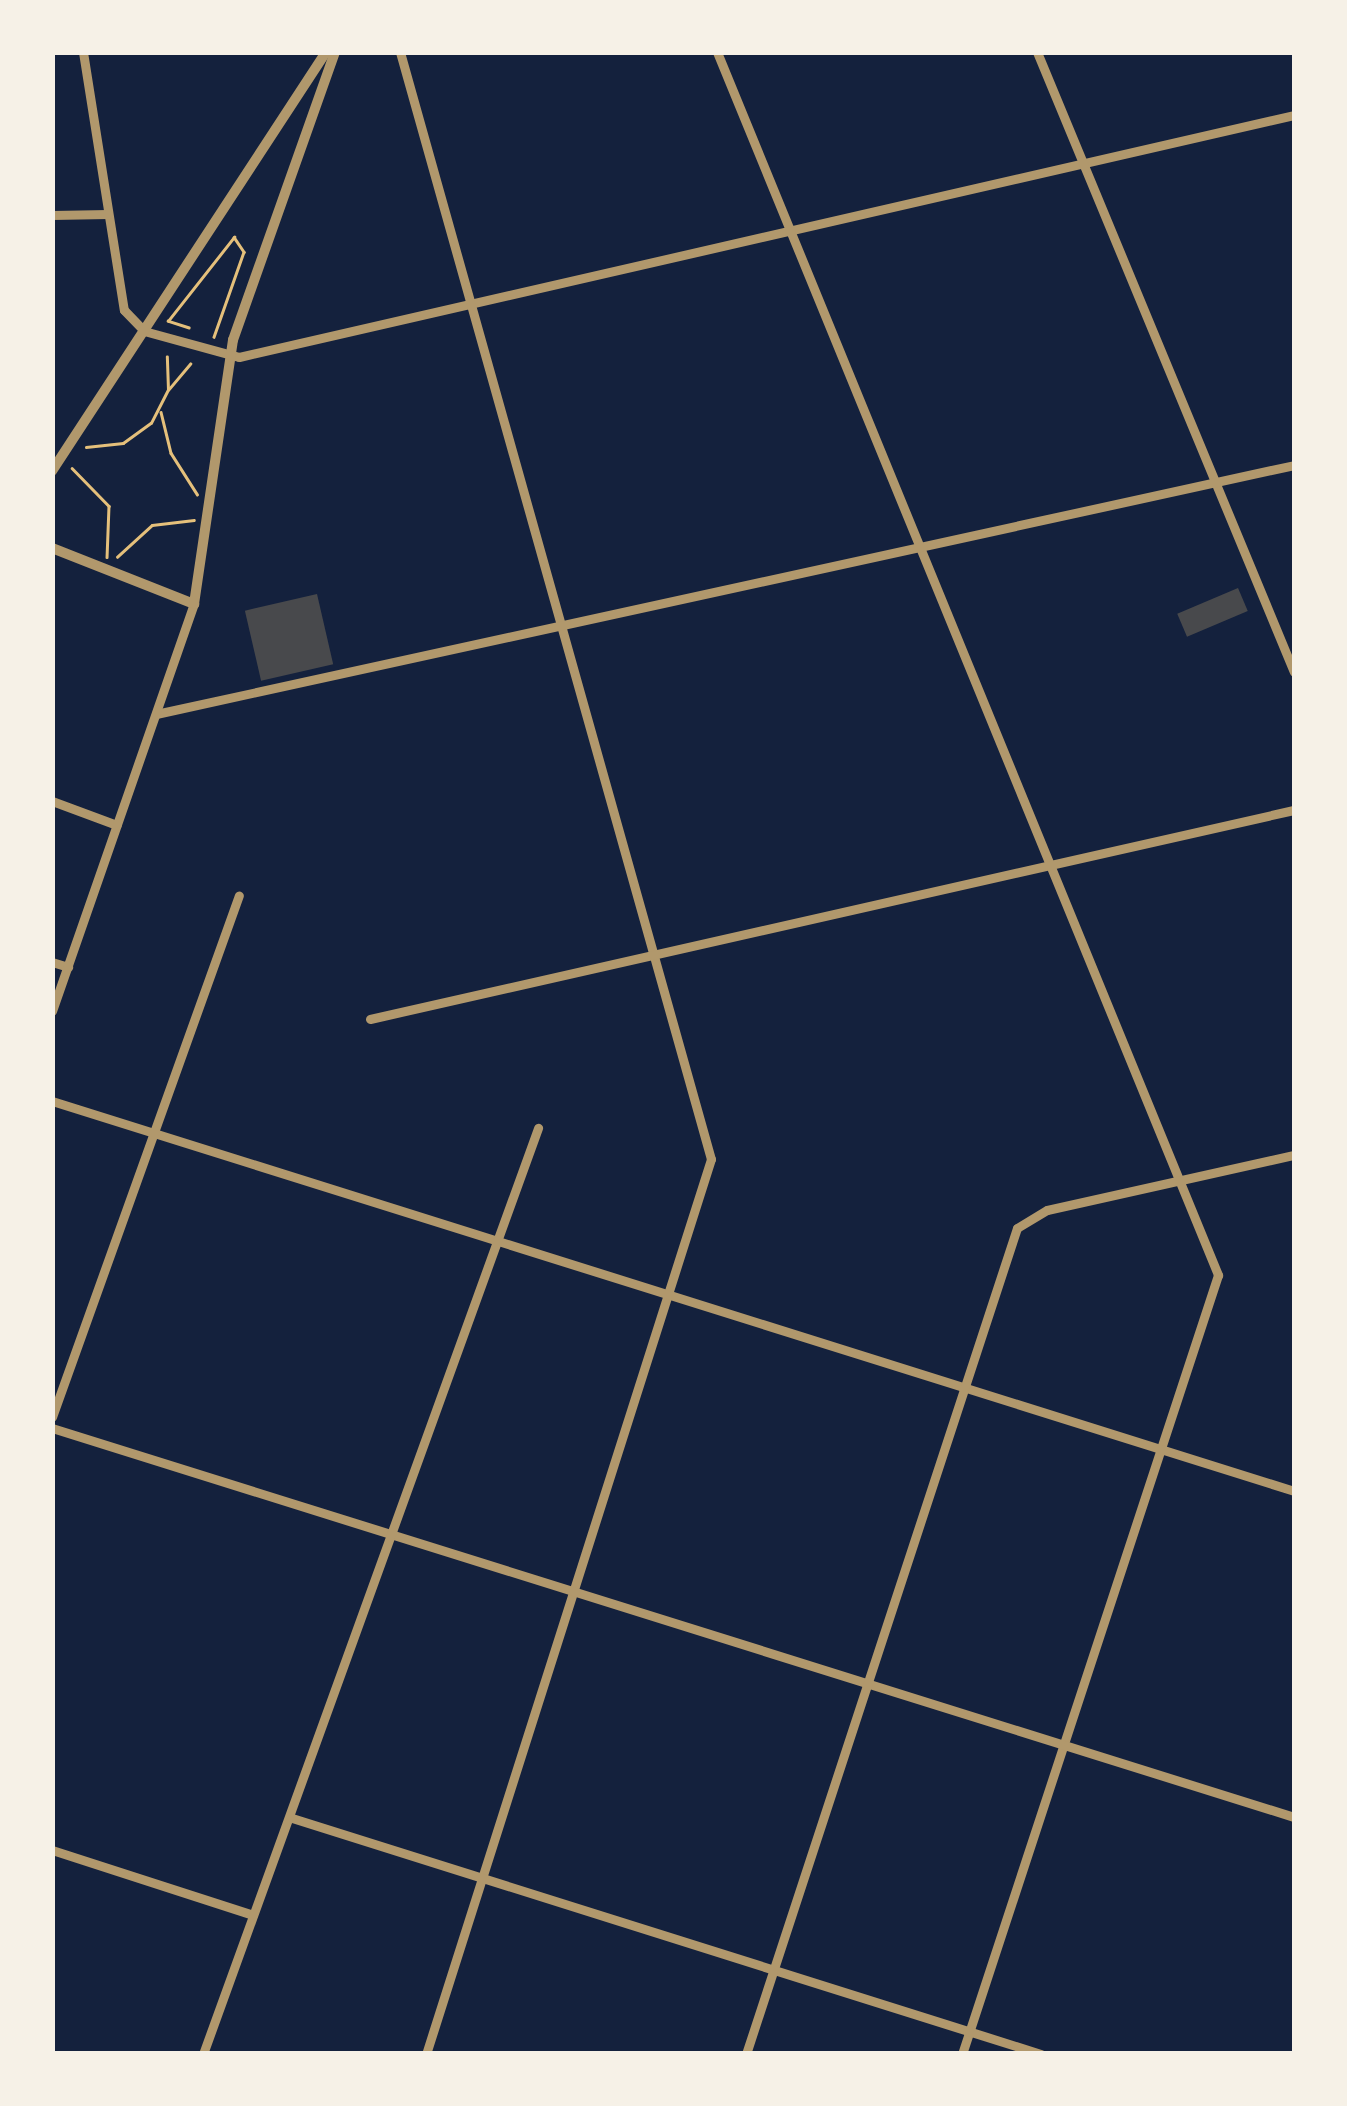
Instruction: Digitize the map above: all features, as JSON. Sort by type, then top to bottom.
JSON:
[{"type":"street","points":[[83,52],[120,297],[144,331],[229,356],[473,306],[1081,160],[1294,115]]},
{"type":"street","points":[[56,466],[326,52]]},
{"type":"street","points":[[52,1011],[194,604],[213,502],[229,356],[335,52]]},
{"type":"street","points":[[400,52],[711,1158],[578,1591],[426,2054]]},
{"type":"street","points":[[716,52],[918,550],[1181,1180],[1218,1290],[1063,1743],[962,2054]]},
{"type":"street","points":[[1037,52],[1294,672]]},
{"type":"street","points":[[52,215],[108,214]]},
{"type":"street","points":[[156,714],[1294,465]]},
{"type":"street","points":[[52,548],[194,604]]},
{"type":"street","points":[[52,801],[117,825]]},
{"type":"street","points":[[370,1018],[1294,810]]},
{"type":"street","points":[[52,1417],[238,895]]},
{"type":"street","points":[[52,962],[68,967]]},
{"type":"street","points":[[52,1101],[1294,1491]]},
{"type":"street","points":[[204,2054],[538,1128]]},
{"type":"street","points":[[746,2054],[962,1386],[1025,1219],[1294,1155]]},
{"type":"street","points":[[52,1428],[868,1680],[1294,1817]]},
{"type":"street","points":[[292,1818],[1041,2054]]},
{"type":"street","points":[[52,1850],[252,1915]]},
{"type":"path","points":[[234,237],[244,252],[214,336],[168,322],[234,237]]},
{"type":"path","points":[[167,356],[168,390]]},
{"type":"path","points":[[72,442],[123,442],[161,410],[168,390],[190,364]]},
{"type":"path","points":[[161,410],[184,476],[213,502]]},
{"type":"path","points":[[56,466],[92,481],[109,506],[113,536],[107,569]]},
{"type":"path","points":[[107,569],[126,541],[152,525],[210,523]]},
{"type":"building","points":[[1238,588],[1248,611],[1187,637],[1177,614]]},
{"type":"building","points":[[317,594],[333,664],[261,681],[245,611]]}]
